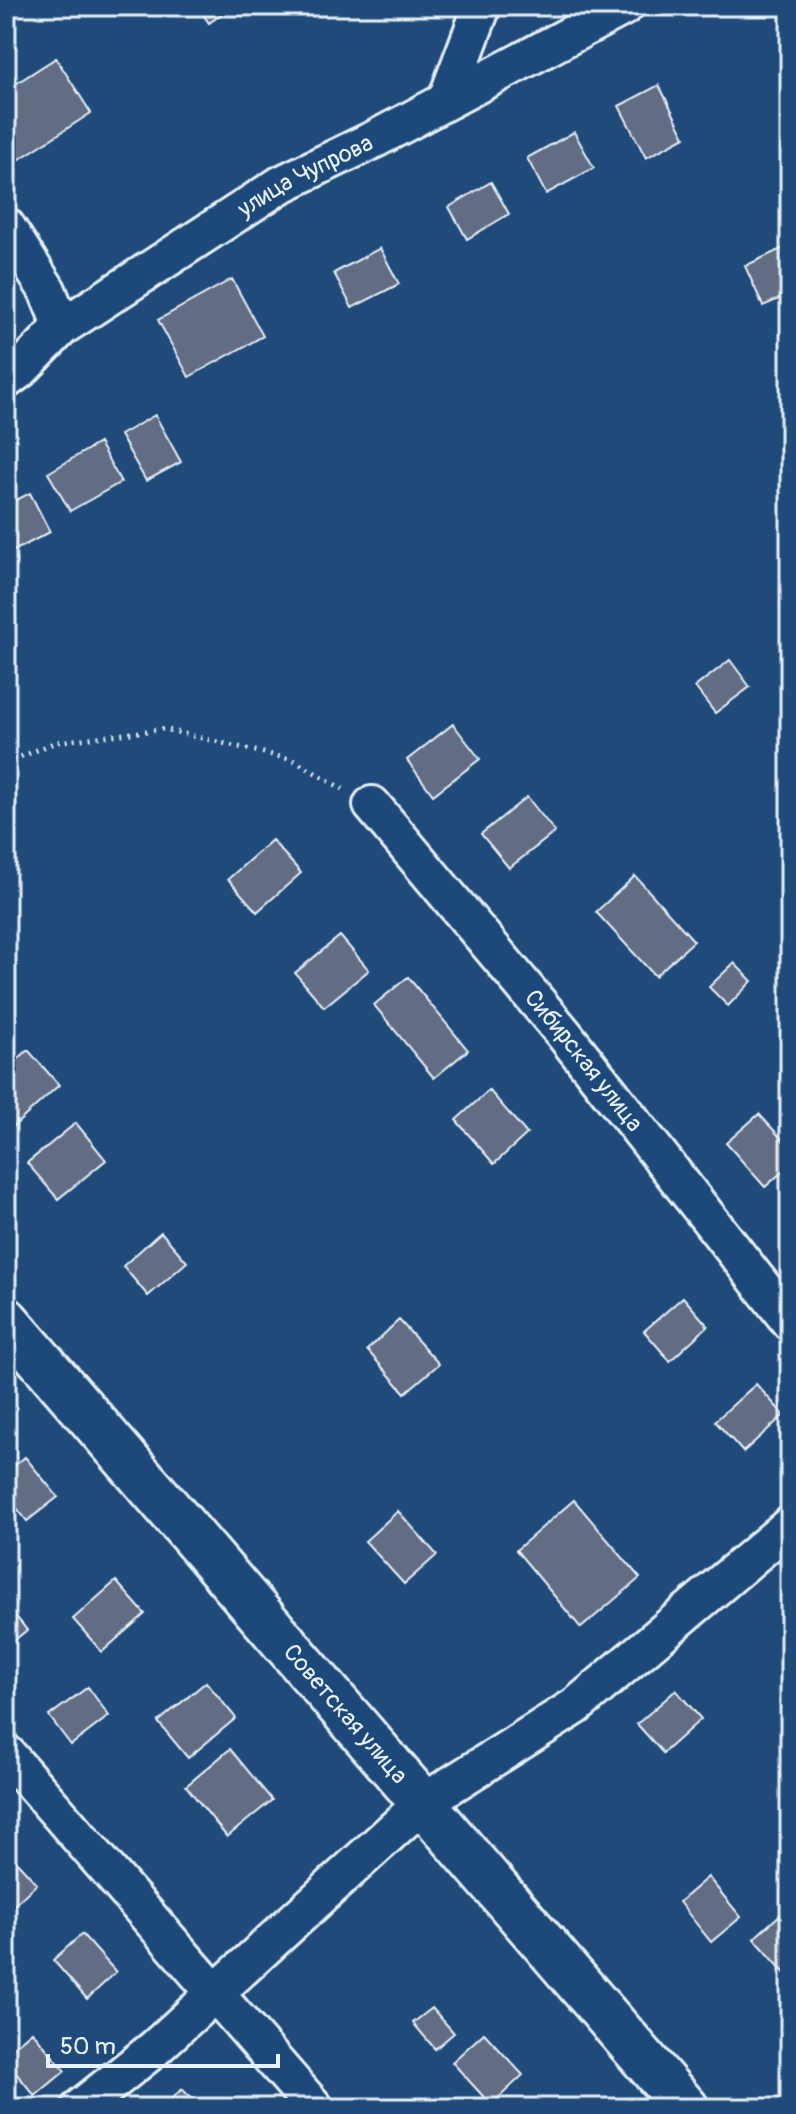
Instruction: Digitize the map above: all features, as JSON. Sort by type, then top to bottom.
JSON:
[{"type":"main road","name":"Советская улица","points":[[6,1320],[686,2108]]},
{"type":"street","points":[[447,99],[482,6]]},
{"type":"street","name":"улица Чупрова","points":[[6,380],[62,327],[280,185],[377,138],[625,6]]},
{"type":"street","points":[[6,226],[47,290],[62,327]]},
{"type":"street","name":"Сибирская улица","points":[[372,805],[564,1034],[790,1322]]},
{"type":"street","points":[[80,2108],[216,1994],[424,1802],[576,1706],[790,1525]]},
{"type":"street","points":[[6,1753],[315,2108]]},
{"type":"path","points":[[6,763],[56,742],[164,729],[293,760],[372,805]]},
{"type":"building","points":[[197,6],[233,6],[209,23]]},
{"type":"building","points":[[56,58],[91,113],[6,168],[6,90]]},
{"type":"building","points":[[659,85],[685,137],[646,158],[619,106]]},
{"type":"building","points":[[574,132],[594,168],[546,194],[527,158]]},
{"type":"building","points":[[491,182],[509,214],[467,239],[449,207]]},
{"type":"building","points":[[790,245],[790,294],[763,306],[745,266]]},
{"type":"building","points":[[380,248],[399,284],[352,308],[334,273]]},
{"type":"building","points":[[232,279],[263,336],[189,377],[158,320]]},
{"type":"building","points":[[155,415],[181,462],[146,481],[120,435]]},
{"type":"building","points":[[99,443],[121,482],[70,511],[48,473]]},
{"type":"building","points":[[30,493],[50,532],[6,555],[6,505]]},
{"type":"building","points":[[730,660],[750,687],[715,713],[695,687]]},
{"type":"building","points":[[453,724],[480,759],[433,795],[407,760]]},
{"type":"building","points":[[527,797],[555,832],[509,868],[481,834]]},
{"type":"building","points":[[272,840],[301,873],[257,912],[228,879]]},
{"type":"building","points":[[635,876],[694,941],[655,976],[596,912]]},
{"type":"building","points":[[340,936],[369,970],[324,1007],[295,973]]},
{"type":"building","points":[[734,963],[752,981],[728,1006],[709,987]]},
{"type":"building","points":[[408,977],[468,1050],[434,1078],[374,1005]]},
{"type":"building","points":[[28,1050],[59,1085],[13,1127],[6,1118],[6,1070]]},
{"type":"building","points":[[489,1090],[527,1134],[494,1164],[456,1120]]},
{"type":"building","points":[[759,1114],[790,1148],[790,1165],[765,1187],[726,1143]]},
{"type":"building","points":[[76,1123],[106,1160],[58,1199],[27,1163]]},
{"type":"building","points":[[161,1232],[187,1262],[148,1296],[123,1266]]},
{"type":"building","points":[[683,1297],[708,1326],[670,1361],[644,1331]]},
{"type":"building","points":[[399,1320],[439,1364],[405,1393],[367,1350]]},
{"type":"building","points":[[756,1384],[784,1415],[743,1452],[715,1421]]},
{"type":"building","points":[[25,1457],[58,1497],[27,1521],[6,1494],[6,1473]]},
{"type":"building","points":[[574,1500],[640,1578],[581,1628],[516,1550]]},
{"type":"building","points":[[398,1511],[437,1555],[404,1584],[365,1541]]},
{"type":"building","points":[[116,1581],[145,1614],[102,1652],[73,1619]]},
{"type":"building","points":[[6,1604],[27,1630],[6,1647]]},
{"type":"building","points":[[206,1682],[236,1718],[188,1758],[158,1722]]},
{"type":"building","points":[[88,1687],[109,1716],[71,1745],[49,1716]]},
{"type":"building","points":[[676,1690],[701,1719],[663,1753],[637,1724]]},
{"type":"building","points":[[230,1749],[272,1800],[227,1837],[186,1786]]},
{"type":"building","points":[[6,1850],[37,1884],[6,1912]]},
{"type":"building","points":[[708,1877],[741,1917],[711,1942],[679,1902]]},
{"type":"building","points":[[790,1906],[790,1979],[754,1938]]},
{"type":"building","points":[[82,1934],[116,1972],[87,1999],[53,1960]]},
{"type":"building","points":[[432,2008],[454,2033],[435,2049],[413,2023]]},
{"type":"building","points":[[32,2031],[65,2071],[35,2096],[6,2061],[6,2053]]},
{"type":"building","points":[[484,2033],[523,2075],[491,2105],[452,2062]]},
{"type":"building","points":[[182,2089],[201,2108],[162,2108]]}]
